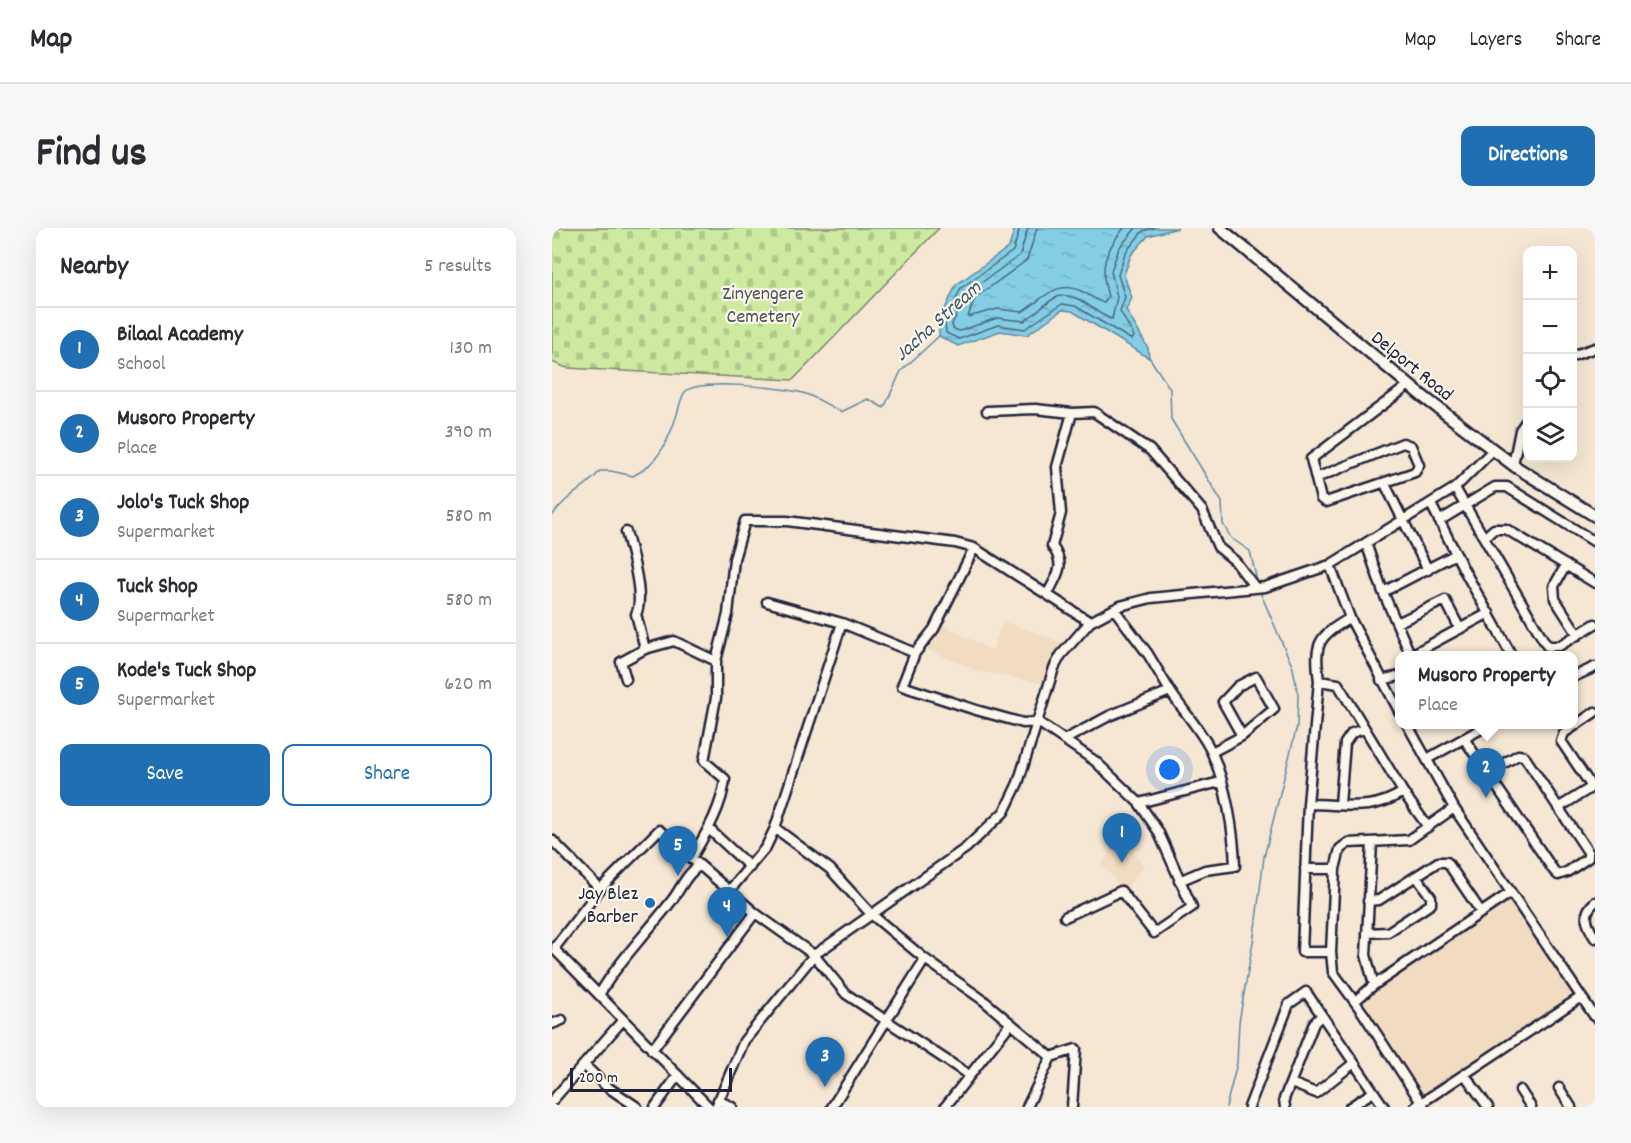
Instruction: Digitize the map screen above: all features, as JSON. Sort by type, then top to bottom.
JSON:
[{"type":"main road","name":"Delport Road","points":[[1220,228],[1409,385],[1493,450],[1595,516]]},
{"type":"street","points":[[1577,354],[1595,348]]},
{"type":"street","points":[[1316,478],[1395,444],[1403,443],[1411,446],[1419,465],[1415,472],[1326,502],[1321,499],[1311,459],[1409,385]]},
{"type":"street","points":[[987,411],[1035,409],[1072,413],[1094,412],[1150,450],[1202,510],[1218,547],[1235,561],[1254,586]]},
{"type":"street","points":[[1048,593],[1060,566],[1061,558],[1052,546],[1061,513],[1057,467],[1072,413]]},
{"type":"street","points":[[1513,465],[1520,430],[1523,426]]},
{"type":"street","points":[[732,1107],[717,1104],[744,1041],[814,956],[966,848],[1004,812],[1018,783],[1054,668],[1061,655],[1090,622],[1114,609],[1151,597],[1254,586],[1265,587],[1330,565],[1455,488],[1493,450]]},
{"type":"street","points":[[1385,484],[1428,570]]},
{"type":"street","points":[[1439,521],[1495,487],[1507,487],[1595,542]]},
{"type":"street","points":[[1455,488],[1547,646],[1559,646],[1595,624]]},
{"type":"street","points":[[1431,504],[1509,651]]},
{"type":"street","points":[[691,859],[709,829],[724,791],[725,779],[704,761],[716,699],[716,661],[728,614],[734,559],[745,521],[788,521],[955,543],[974,548],[1048,593],[1090,622]]},
{"type":"street","points":[[1484,538],[1494,529],[1506,529],[1595,583]]},
{"type":"street","points":[[626,532],[638,584],[639,609],[636,614],[645,649]]},
{"type":"street","points":[[1366,543],[1383,592],[1409,651]]},
{"type":"street","points":[[974,548],[934,629],[915,653],[902,686],[1023,723],[1038,722],[1095,761],[1139,802],[1158,831],[1192,907],[1146,939]]},
{"type":"street","points":[[1383,592],[1456,554]]},
{"type":"street","points":[[1330,565],[1350,618],[1395,704]]},
{"type":"street","points":[[1566,565],[1554,586],[1555,599],[1578,635]]},
{"type":"street","points":[[1397,623],[1444,600],[1460,629]]},
{"type":"street","points":[[767,602],[842,623],[915,653]]},
{"type":"street","points":[[1114,609],[1148,654],[1170,692],[1212,752],[1233,831],[1235,866],[1205,870],[1179,881]]},
{"type":"street","points":[[1419,651],[1489,613]]},
{"type":"street","points":[[1331,952],[1302,952],[1308,804],[1319,681],[1317,664],[1321,639],[1325,633],[1350,618]]},
{"type":"street","points":[[729,891],[766,847],[775,828],[842,623]]},
{"type":"street","points":[[626,679],[621,662],[645,649],[674,641],[716,661]]},
{"type":"street","points":[[1578,675],[1595,667]]},
{"type":"street","points":[[1212,752],[1242,736],[1274,709],[1256,677],[1238,687],[1223,702],[1242,736]]},
{"type":"street","points":[[1382,680],[1395,677]]},
{"type":"street","points":[[1319,681],[1338,684],[1363,729],[1428,827]]},
{"type":"street","points":[[1064,740],[1109,716],[1170,692]]},
{"type":"street","points":[[1578,724],[1595,713]]},
{"type":"street","points":[[1340,804],[1345,743],[1352,733],[1363,729]]},
{"type":"street","points":[[1410,729],[1454,808],[1595,1017]]},
{"type":"street","points":[[1427,759],[1482,729]]},
{"type":"street","points":[[1558,808],[1592,787],[1562,741],[1564,733],[1570,729]]},
{"type":"street","points":[[1465,740],[1486,774],[1558,875],[1567,872],[1588,858],[1588,852],[1524,756],[1518,755],[1486,774]]},
{"type":"street","points":[[1139,802],[1220,782]]},
{"type":"street","points":[[1308,804],[1340,804],[1363,808],[1385,803],[1403,792]]},
{"type":"street","points":[[1454,808],[1409,840],[1348,843],[1340,849],[1335,869],[1331,952],[1333,972],[1355,1001],[1421,1105],[1581,997]]},
{"type":"street","points":[[775,828],[830,869],[871,914],[925,959],[983,1000],[1051,1056]]},
{"type":"street","points":[[709,829],[750,867]]},
{"type":"street","points":[[709,1107],[622,1022],[599,995],[555,951],[556,946],[600,889],[659,830],[755,913],[814,956],[846,994],[889,1020],[969,1075]]},
{"type":"street","points":[[1372,843],[1366,955],[1374,985]]},
{"type":"street","points":[[554,846],[600,889]]},
{"type":"street","points":[[1368,901],[1379,900],[1438,862],[1447,862],[1481,912]]},
{"type":"street","points":[[599,995],[615,967],[672,900],[692,870],[699,866]]},
{"type":"street","points":[[1305,868],[1335,869]]},
{"type":"street","points":[[1367,933],[1388,932],[1431,904],[1431,897],[1416,876]]},
{"type":"street","points":[[1065,917],[1121,891],[1154,933]]},
{"type":"street","points":[[1355,1001],[1374,985],[1510,893]]},
{"type":"street","points":[[1595,902],[1587,908],[1585,915],[1595,938]]},
{"type":"street","points":[[652,1050],[755,913]]},
{"type":"street","points":[[832,1107],[889,1020],[925,959]]},
{"type":"street","points":[[1249,1107],[1289,1004],[1306,992],[1384,1107]]},
{"type":"street","points":[[1285,1107],[1284,1099],[1314,1023],[1321,1016]]},
{"type":"street","points":[[552,1024],[562,1020]]},
{"type":"street","points":[[552,1101],[622,1022]]},
{"type":"street","points":[[945,1107],[1010,1024]]},
{"type":"street","points":[[1027,1107],[1051,1056],[1077,1049],[1072,1107]]},
{"type":"street","points":[[1291,1083],[1316,1093],[1354,1063]]},
{"type":"street","points":[[584,1065],[606,1086],[637,1107]]},
{"type":"street","points":[[655,1107],[678,1075]]},
{"type":"street","points":[[1466,1075],[1488,1107]]},
{"type":"street","points":[[1559,1088],[1571,1107]]},
{"type":"street","points":[[1520,1090],[1531,1107]]},
{"type":"street","points":[[1350,1107],[1373,1092]]},
{"type":"shaded area","points":[[1003,621],[1065,644],[1046,684],[977,671],[926,649],[941,624],[992,650]]},
{"type":"shaded area","points":[[1119,838],[1132,849],[1144,867],[1124,890],[1101,864]]},
{"type":"shaded area","points":[[1508,899],[1574,995],[1424,1097],[1358,1001]]},
{"type":"green space","name":"Zinyengere Cemetery","points":[[552,228],[939,228],[793,380],[567,368],[552,362]]},
{"type":"water","points":[[1015,228],[1178,228],[1148,236],[1131,255],[1124,275],[1132,298],[1126,310],[1148,348],[1149,358],[1072,311],[1062,310],[1027,335],[1000,331],[958,346],[939,336],[939,322],[956,285],[1009,247]]},
{"type":"waterway","name":"Jacha Stream","points":[[552,516],[564,502],[600,471],[633,476],[650,464],[666,442],[685,392],[693,388],[741,385],[793,391],[813,397],[841,412],[868,399],[884,408],[901,371],[939,336]]},
{"type":"waterway","points":[[1149,357],[1170,389],[1171,419],[1222,502],[1223,524],[1231,538],[1250,551],[1258,585]]},
{"type":"waterway","points":[[1226,1107],[1237,1063],[1239,1022],[1254,936],[1264,857],[1297,726],[1298,695],[1293,668],[1260,592]]},
{"type":"place","name":"Musoro Property","points":[[1486,798]]},
{"type":"place","name":"Bilaal Academy","points":[[1122,863]]},
{"type":"place","name":"Kode's Tuck Shop","points":[[678,876]]},
{"type":"place","name":"Jay Blez Barber","points":[[650,903]]},
{"type":"place","name":"Tuck Shop","points":[[727,937]]},
{"type":"place","name":"Jolo's Tuck Shop","points":[[825,1087]]}]
